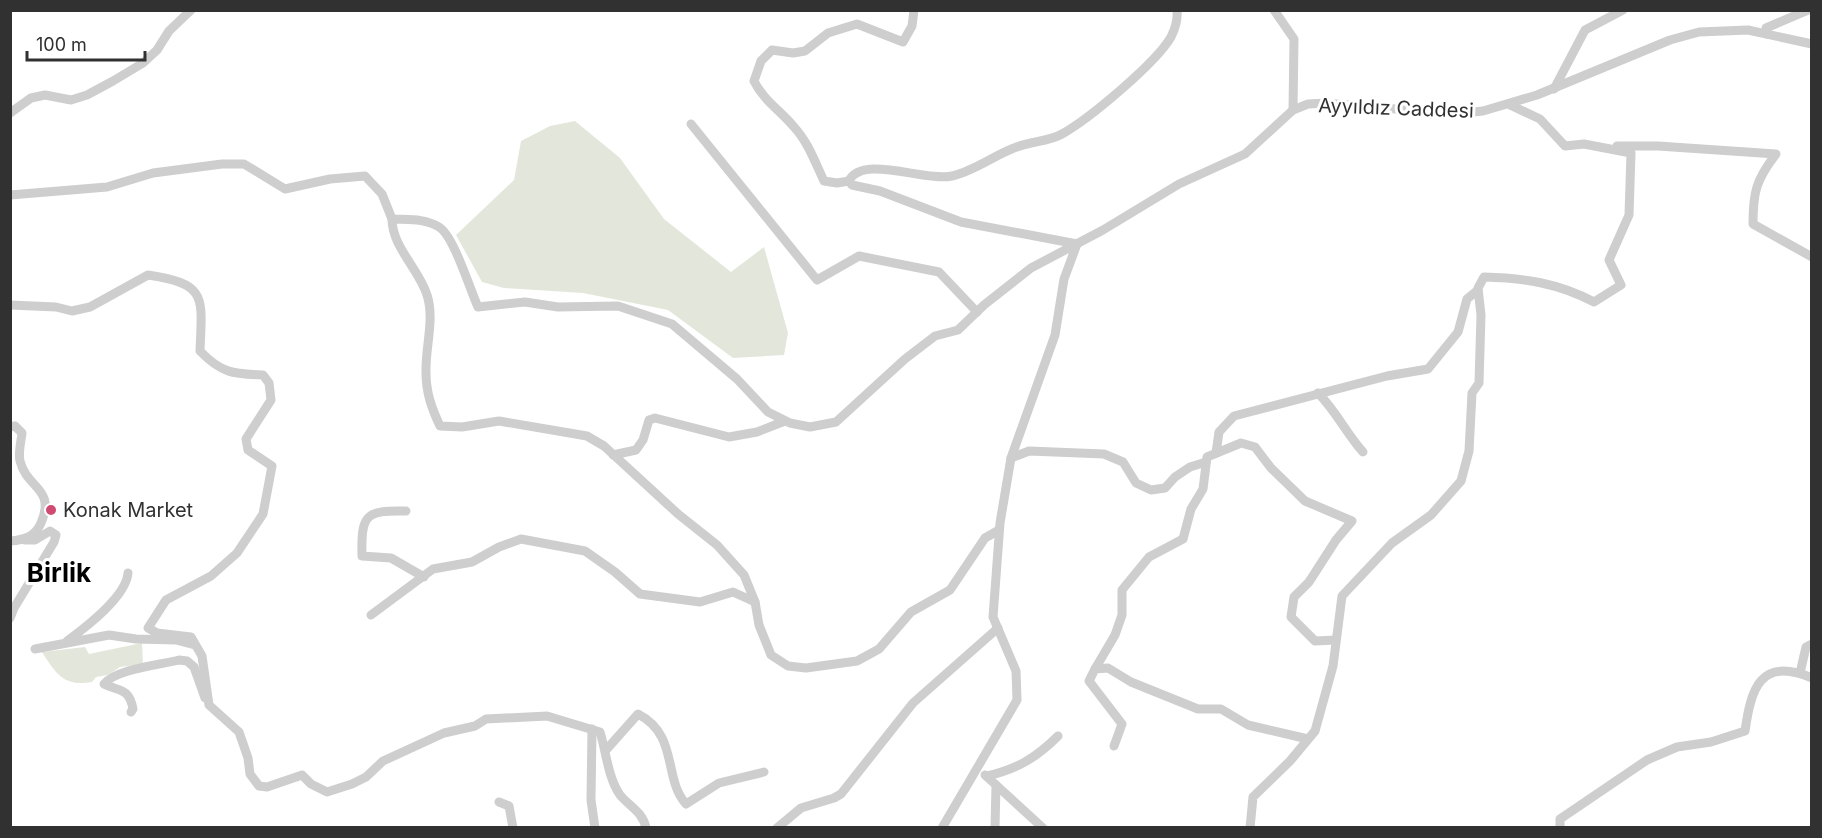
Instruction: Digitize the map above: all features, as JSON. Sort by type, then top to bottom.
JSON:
[{"type":"street","points":[[10,113],[31,98],[45,95],[71,100],[87,95],[113,81],[150,57],[169,31],[191,10]]},
{"type":"street","points":[[914,10],[912,26],[903,42],[857,24],[828,33],[805,51],[793,53],[771,50],[760,61],[754,81],[761,95],[794,126],[806,143],[824,181],[837,183],[849,181],[856,171],[863,169],[891,170],[921,177],[951,177],[965,173],[1014,148],[1060,135],[1133,77],[1163,48],[1175,28],[1177,10]]},
{"type":"street","points":[[1274,10],[1294,39],[1293,110]]},
{"type":"street","points":[[1554,89],[1585,30],[1623,10]]},
{"type":"street","points":[[1767,34],[1766,28],[1808,10]]},
{"type":"street","name":"Ayyıldız Caddesi","points":[[785,421],[810,427],[836,422],[927,342],[935,336],[958,330],[1031,268],[1077,244],[1179,184],[1245,154],[1293,110],[1308,104],[1326,103],[1453,114],[1483,111],[1510,105],[1554,89],[1670,40],[1700,32],[1748,30],[1812,44]]},
{"type":"street","points":[[1510,105],[1540,119],[1565,146],[1658,146],[1776,154],[1761,174],[1753,195],[1753,224],[1812,257]]},
{"type":"street","points":[[691,124],[817,280],[859,256],[939,272],[977,312]]},
{"type":"street","points":[[1216,453],[1219,432],[1234,416],[1388,376],[1428,369],[1458,332],[1467,299],[1478,290],[1484,277],[1525,278],[1570,289],[1594,302],[1621,285],[1609,260],[1629,215],[1631,153],[1592,146]]},
{"type":"street","points":[[10,195],[107,187],[153,173],[222,164],[244,164],[285,189],[330,178],[365,176],[382,194],[397,240],[427,295],[430,321],[426,374],[429,402],[440,426],[462,427],[499,420],[587,436],[613,455],[678,514],[717,545],[744,574],[771,655],[788,666],[806,668],[857,661],[879,650],[911,612],[950,590],[985,538],[999,530]]},
{"type":"street","points":[[849,181],[852,185],[880,191],[961,222],[1016,230],[1077,244],[1064,279],[1055,335],[1011,458],[999,530],[993,616],[1016,671],[1017,700],[942,828]]},
{"type":"street","points":[[392,219],[419,220],[441,227],[452,244],[478,308],[525,302],[558,307],[618,306],[672,324],[736,379],[768,412],[785,421]]},
{"type":"street","points":[[10,305],[56,307],[72,311],[90,307],[148,275],[185,282],[196,293],[201,310],[200,351],[212,364],[233,374],[262,375],[268,384],[271,400],[246,439],[248,450],[272,466],[263,514],[237,553],[221,569],[166,600],[148,628],[157,633],[191,637],[202,656],[209,705]]},
{"type":"street","points":[[1250,828],[1253,797],[1315,731],[1333,666],[1342,596],[1392,543],[1431,515],[1461,481],[1469,451],[1472,393],[1479,383],[1481,315],[1478,290]]},
{"type":"street","points":[[1318,393],[1334,410],[1347,434],[1363,452]]},
{"type":"street","points":[[613,455],[636,450],[644,440],[649,420],[655,418],[729,437],[757,432],[785,421]]},
{"type":"street","points":[[10,427],[15,426],[22,433],[19,459],[25,473],[44,497],[47,508],[38,529],[25,540]]},
{"type":"street","points":[[1114,746],[1122,724],[1089,681],[1115,635],[1122,615],[1122,590],[1149,558],[1183,539],[1191,509],[1203,489],[1207,457],[1241,443],[1255,447],[1271,468],[1305,501],[1352,521],[1336,540],[1309,582],[1294,597],[1291,617],[1315,641],[1336,640]]},
{"type":"street","points":[[1011,458],[1029,451],[1104,454],[1123,462],[1136,483],[1152,490],[1165,488],[1183,472],[1206,462]]},
{"type":"street","points":[[406,511],[384,510],[366,521],[361,530],[362,556],[392,558],[424,577]]},
{"type":"street","points":[[10,541],[35,540],[50,531],[56,535],[10,618]]},
{"type":"street","points":[[371,615],[433,569],[472,562],[499,546],[521,539],[585,551],[615,572],[640,594],[700,602],[733,592],[755,602]]},
{"type":"street","points":[[65,642],[96,618],[120,591],[128,573]]},
{"type":"street","points":[[777,828],[801,808],[841,794],[913,702],[998,628]]},
{"type":"street","points":[[35,649],[109,635],[136,639],[176,640],[195,645]]},
{"type":"street","points":[[1800,673],[1806,647],[1812,644]]},
{"type":"street","points":[[131,712],[133,709],[129,694],[122,688],[104,684],[105,681],[116,674],[179,660],[187,661],[194,667],[209,705],[239,732],[248,758],[250,774],[259,786],[267,787],[302,775],[311,784],[327,792],[366,777],[382,761],[444,733],[475,726],[486,719],[548,716],[600,732],[617,788],[635,808],[646,828]]},
{"type":"street","points":[[1095,669],[1108,668],[1131,682],[1198,709],[1221,709],[1248,725],[1308,739]]},
{"type":"street","points":[[1560,828],[1560,819],[1647,760],[1677,747],[1711,742],[1745,732],[1749,701],[1756,682],[1769,675],[1791,670],[1812,678]]},
{"type":"street","points":[[606,750],[638,714],[646,718],[668,748],[676,794],[686,804],[719,783],[764,772]]},
{"type":"street","points":[[592,729],[591,800],[595,828]]},
{"type":"street","points":[[987,776],[1002,773],[1038,756],[1058,736]]},
{"type":"street","points":[[978,768],[1043,828]]},
{"type":"street","points":[[995,828],[996,785]]},
{"type":"street","points":[[499,802],[508,806],[513,828]]},
{"type":"shaded area","points":[[575,121],[620,158],[664,219],[731,272],[764,247],[788,333],[784,355],[733,358],[668,310],[583,293],[504,288],[482,282],[456,235],[514,180],[521,141],[550,126]]},
{"type":"shaded area","points":[[142,643],[143,664],[120,667],[108,675],[96,677],[92,682],[82,683],[74,683],[62,677],[42,652],[85,647],[89,654]]},
{"type":"place","name":"Konak Market","points":[[51,510]]},
{"type":"district","name":"Birlik","points":[[59,572]]}]
